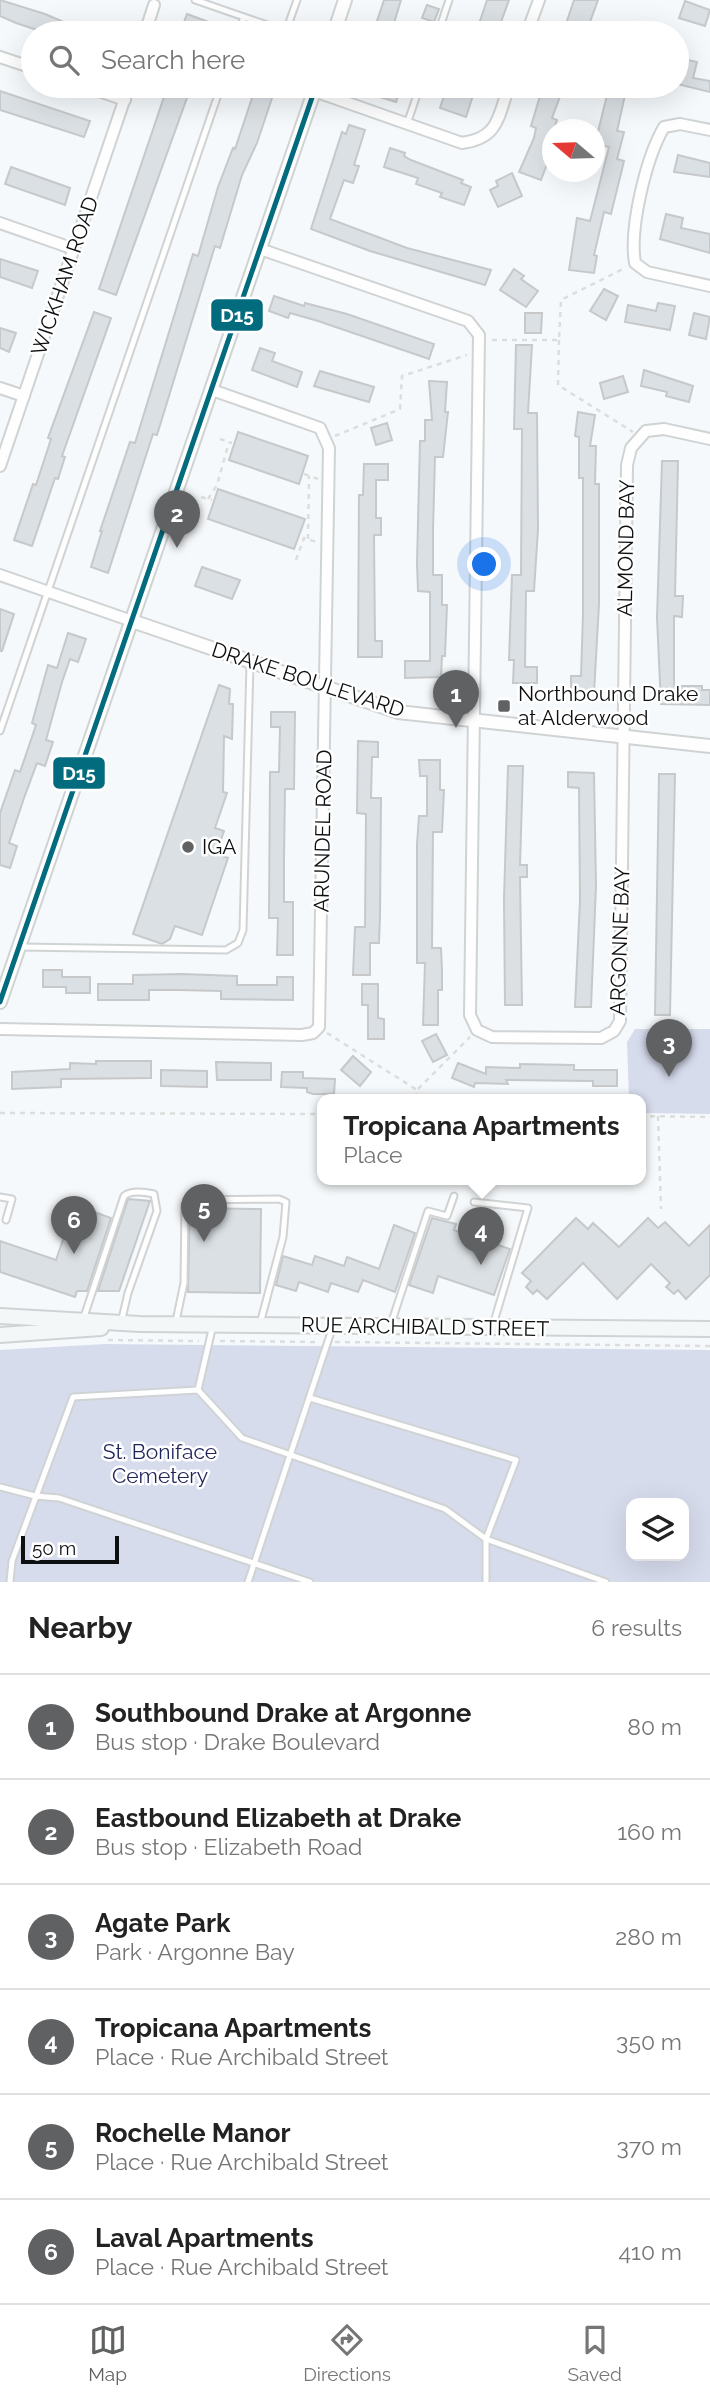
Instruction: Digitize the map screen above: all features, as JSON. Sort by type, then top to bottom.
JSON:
[{"type":"main road","name":"RUE ARCHIBALD STREET","points":[[0,1316],[140,1324]]},
{"type":"main road","name":"RUE ARCHIBALD STREET","points":[[0,1335],[140,1324],[710,1329]]},
{"type":"street","points":[[338,21],[345,0]]},
{"type":"street","points":[[531,21],[539,0]]},
{"type":"street","points":[[148,21],[154,2]]},
{"type":"street","points":[[0,57],[21,64]]},
{"type":"street","points":[[119,98],[125,100]]},
{"type":"street","points":[[0,1002],[312,98]]},
{"type":"street","points":[[341,98],[462,143],[483,140],[494,128],[505,98]]},
{"type":"street","name":"WICKHAM ROAD","points":[[0,466],[125,100]]},
{"type":"street","points":[[710,130],[680,124],[664,127],[655,143],[632,243],[635,263],[647,272],[710,286]]},
{"type":"street","points":[[0,223],[74,249]]},
{"type":"street","points":[[260,249],[468,321],[478,335],[470,1015],[477,1030]]},
{"type":"street","points":[[0,388],[24,396]]},
{"type":"street","points":[[212,390],[300,419],[320,428],[326,439]]},
{"type":"street","points":[[640,436],[646,431],[664,429],[710,439]]},
{"type":"street","name":"ALMOND BAY","points":[[625,737],[627,465],[631,448],[640,436]]},
{"type":"street","name":"ARUNDEL ROAD","points":[[319,1027],[327,546],[326,439]]},
{"type":"street","name":"DRAKE BOULEVARD","points":[[0,575],[398,712],[710,746]]},
{"type":"street","name":"ARGONNE BAY","points":[[477,1030],[492,1037],[601,1038],[614,1031],[620,1021],[625,737]]},
{"type":"street","points":[[0,1029],[302,1035],[313,1033],[319,1027]]},
{"type":"lane","points":[[195,0],[256,21]]},
{"type":"lane","points":[[291,21],[296,0]]},
{"type":"lane","points":[[442,21],[449,0]]},
{"type":"lane","points":[[242,21],[244,17]]},
{"type":"lane","points":[[0,731],[217,98]]},
{"type":"lane","points":[[407,124],[416,98]]},
{"type":"lane","points":[[19,947],[226,950],[238,943],[243,930],[250,661]]},
{"type":"lane","points":[[83,1320],[124,1196],[128,1193],[154,1194],[157,1211],[128,1293],[121,1322]]},
{"type":"lane","points":[[390,1326],[428,1210],[447,1216],[454,1196]]},
{"type":"lane","points":[[0,1197],[12,1199],[5,1220]]},
{"type":"lane","points":[[176,1324],[184,1283],[185,1205],[189,1200],[279,1199],[286,1202],[280,1251],[259,1325]]},
{"type":"lane","points":[[474,1202],[528,1208],[492,1328]]},
{"type":"lane","points":[[198,1390],[213,1325]]},
{"type":"lane","points":[[248,1582],[333,1326]]},
{"type":"lane","points":[[198,1390],[242,1438],[445,1509],[486,1539],[606,1582]]},
{"type":"lane","points":[[10,1582],[12,1561],[73,1397],[198,1390]]},
{"type":"lane","points":[[310,1398],[516,1460],[486,1539],[486,1582]]},
{"type":"lane","points":[[0,1487],[35,1496],[60,1498],[310,1582]]},
{"type":"path","points":[[635,263],[561,300],[558,384],[640,436]]},
{"type":"path","points":[[492,340],[559,340]]},
{"type":"path","points":[[326,439],[400,409],[402,376],[474,353]]},
{"type":"path","points":[[201,496],[210,500],[218,485],[230,443],[220,439]]},
{"type":"path","points":[[307,539],[309,476]]},
{"type":"path","points":[[296,561],[304,538],[327,546]]},
{"type":"path","points":[[319,1027],[416,1090]]},
{"type":"path","points":[[416,1090],[477,1030]]},
{"type":"path","points":[[416,1090],[416,1094]]},
{"type":"path","points":[[0,1113],[317,1114]]},
{"type":"path","points":[[646,1116],[710,1117]]},
{"type":"path","points":[[658,1116],[661,1209]]},
{"type":"path","points":[[107,1340],[710,1346]]},
{"type":"green space","points":[[635,1029],[710,1029],[710,1114],[646,1113],[646,1094],[629,1094],[627,1042]]},
{"type":"green space","name":"St. Boniface Cemetery","points":[[105,1344],[710,1350],[710,1582],[0,1582],[0,1350]]},
{"type":"building","points":[[0,0],[61,21],[21,21],[21,25],[0,16]]},
{"type":"building","points":[[384,0],[401,0],[395,21],[377,21]]},
{"type":"building","points":[[487,0],[509,0],[501,21],[480,21]]},
{"type":"building","points":[[574,0],[598,0],[590,21],[567,21]]},
{"type":"building","points":[[685,1],[710,10],[705,26],[679,18]]},
{"type":"building","points":[[427,5],[439,9],[434,21],[422,18]]},
{"type":"building","points":[[187,14],[206,21],[184,21]]},
{"type":"building","points":[[689,60],[697,62],[693,78],[710,81],[710,92],[689,87]]},
{"type":"building","points":[[0,91],[90,121],[84,137],[0,110]]},
{"type":"building","points":[[164,98],[187,98],[116,295],[99,289]]},
{"type":"building","points":[[252,98],[272,98],[257,143],[242,175],[220,248],[215,246],[157,435],[153,434],[108,573],[91,567],[100,531],[130,442],[135,443],[193,254],[198,256],[218,187],[233,148],[235,149]]},
{"type":"building","points":[[443,98],[472,98],[466,117],[440,108]]},
{"type":"building","points":[[539,98],[560,98],[552,118],[554,119],[542,119],[541,180],[519,172],[536,128],[531,126]]},
{"type":"building","points":[[606,98],[624,98],[617,131],[624,132],[617,159],[624,161],[611,214],[604,212],[594,255],[597,256],[594,273],[569,270],[577,218],[590,221],[600,182],[605,182],[605,163],[609,147],[605,146],[605,119],[601,119]]},
{"type":"building","points":[[349,125],[365,130],[354,165],[359,166],[353,183],[344,180],[330,219],[407,248],[491,270],[485,285],[370,251],[311,229],[342,132],[346,134]]},
{"type":"building","points":[[390,148],[405,153],[404,156],[411,160],[463,180],[461,183],[471,187],[464,205],[440,197],[442,193],[416,184],[418,178],[384,167]]},
{"type":"building","points":[[678,155],[710,163],[710,177],[674,172]]},
{"type":"building","points":[[11,167],[70,188],[65,205],[5,184]]},
{"type":"building","points":[[512,173],[522,196],[498,207],[490,190],[498,186],[496,181]]},
{"type":"building","points":[[666,214],[683,218],[681,228],[710,234],[710,253],[660,239]]},
{"type":"building","points":[[0,259],[38,271],[32,288],[0,277]]},
{"type":"building","points":[[514,269],[524,276],[521,279],[538,291],[526,307],[500,290]]},
{"type":"building","points":[[604,289],[618,296],[606,320],[590,311]]},
{"type":"building","points":[[274,296],[304,306],[305,303],[347,314],[434,344],[429,359],[318,321],[290,313],[288,318],[269,311]]},
{"type":"building","points":[[658,303],[675,306],[670,330],[625,322],[628,305],[656,311]]},
{"type":"building","points":[[94,312],[111,318],[62,456],[65,457],[58,479],[55,478],[32,546],[14,540],[33,484],[36,485],[51,439],[48,438]]},
{"type":"building","points":[[525,313],[542,313],[541,333],[525,333]]},
{"type":"building","points":[[694,313],[710,317],[706,339],[689,335]]},
{"type":"building","points":[[0,328],[16,333],[9,352],[0,348]]},
{"type":"building","points":[[516,345],[532,345],[528,413],[537,413],[538,529],[534,591],[526,591],[525,667],[537,667],[537,683],[513,683],[514,660],[509,660],[512,575],[521,575],[522,429],[514,429]]},
{"type":"building","points":[[260,348],[275,353],[272,361],[302,372],[297,387],[252,370]]},
{"type":"building","points":[[644,370],[693,386],[689,402],[666,396],[667,392],[641,386]]},
{"type":"building","points":[[320,371],[374,387],[369,402],[314,386]]},
{"type":"building","points":[[623,376],[628,392],[604,399],[600,383]]},
{"type":"building","points":[[429,381],[447,382],[445,412],[448,412],[443,457],[435,457],[433,530],[433,575],[442,575],[442,605],[447,605],[445,656],[442,656],[441,677],[405,678],[405,661],[430,661],[430,592],[418,591],[417,563],[420,441],[425,441],[425,420],[432,420]]},
{"type":"building","points":[[578,412],[595,415],[590,446],[596,446],[595,484],[599,484],[599,604],[594,693],[571,693],[571,676],[581,676],[583,614],[583,478],[579,478],[579,437],[575,436]]},
{"type":"building","points":[[387,423],[392,440],[376,445],[371,428]]},
{"type":"building","points":[[238,432],[308,456],[299,484],[229,460]]},
{"type":"building","points":[[662,461],[678,461],[675,596],[683,596],[682,617],[674,616],[674,686],[702,686],[702,690],[710,690],[710,705],[661,704],[657,618]]},
{"type":"building","points":[[364,464],[388,464],[388,480],[376,480],[376,518],[381,518],[381,535],[374,535],[375,641],[382,641],[382,657],[358,657],[359,495],[363,495]]},
{"type":"building","points":[[218,489],[305,519],[294,549],[208,519]]},
{"type":"building","points":[[202,567],[240,580],[232,599],[195,586]]},
{"type":"building","points":[[0,609],[14,614],[2,651],[0,651]]},
{"type":"building","points":[[68,633],[86,639],[78,662],[70,659],[62,682],[46,740],[53,742],[45,766],[37,763],[9,843],[17,846],[10,868],[0,865],[0,813],[15,770],[20,772],[36,725],[32,723],[48,665],[57,668]]},
{"type":"building","points":[[219,685],[230,689],[229,704],[233,704],[232,739],[224,736],[223,792],[227,793],[215,828],[224,831],[216,854],[228,858],[202,935],[175,926],[170,939],[162,944],[133,934]]},
{"type":"building","points":[[271,712],[295,712],[294,789],[285,789],[284,858],[284,902],[293,902],[293,955],[277,955],[278,918],[269,918],[270,772],[279,772],[280,727],[271,727]]},
{"type":"building","points":[[358,741],[378,742],[378,757],[372,757],[371,798],[381,798],[379,943],[370,943],[370,975],[353,975],[355,927],[365,927],[366,814],[357,813]]},
{"type":"building","points":[[419,760],[440,760],[440,790],[444,790],[442,832],[433,832],[432,948],[441,948],[442,971],[442,990],[438,990],[438,1025],[423,1025],[425,963],[417,963],[417,844],[419,816],[427,816],[427,776],[420,776]]},
{"type":"building","points":[[508,766],[523,766],[520,865],[527,865],[527,877],[520,877],[522,1005],[505,1005],[504,899]]},
{"type":"building","points":[[568,772],[594,773],[596,886],[591,1007],[575,1007],[580,900],[579,788],[568,787]]},
{"type":"building","points":[[659,774],[675,774],[670,1015],[655,1015]]},
{"type":"building","points":[[43,970],[62,970],[62,977],[90,977],[90,993],[66,993],[66,987],[43,987]]},
{"type":"building","points":[[133,975],[237,976],[237,985],[277,985],[277,977],[293,977],[293,1000],[221,999],[221,991],[149,990],[149,1000],[98,1000],[98,984],[133,984]]},
{"type":"building","points":[[362,984],[378,984],[378,1018],[384,1019],[384,1039],[368,1039],[368,1005],[362,1005]]},
{"type":"building","points":[[436,1034],[447,1055],[433,1062],[422,1041]]},
{"type":"building","points":[[353,1056],[371,1072],[360,1086],[341,1070]]},
{"type":"building","points":[[96,1061],[151,1061],[151,1078],[61,1079],[61,1087],[12,1089],[12,1072],[70,1069],[70,1063],[96,1064]]},
{"type":"building","points":[[216,1062],[271,1063],[271,1080],[217,1080]]},
{"type":"building","points":[[458,1063],[486,1074],[486,1067],[520,1068],[520,1064],[574,1065],[574,1070],[617,1070],[617,1086],[593,1086],[593,1081],[506,1080],[508,1084],[475,1083],[474,1087],[452,1078]]},
{"type":"building","points":[[161,1070],[207,1071],[207,1087],[161,1086]]},
{"type":"building","points":[[282,1072],[303,1072],[303,1078],[335,1079],[334,1094],[313,1094],[307,1092],[307,1088],[281,1087]]},
{"type":"building","points":[[128,1199],[150,1201],[119,1291],[98,1291]]},
{"type":"building","points":[[75,1205],[111,1218],[87,1291],[77,1291],[75,1297],[0,1272],[0,1241],[56,1260]]},
{"type":"building","points":[[190,1208],[261,1209],[260,1293],[188,1292]]},
{"type":"building","points":[[432,1218],[456,1224],[454,1230],[510,1249],[494,1295],[438,1276],[433,1293],[409,1285]]},
{"type":"building","points":[[576,1218],[588,1229],[593,1223],[619,1247],[648,1218],[658,1228],[665,1222],[689,1246],[710,1225],[710,1275],[686,1299],[678,1290],[674,1294],[666,1287],[670,1283],[651,1264],[617,1299],[583,1263],[547,1299],[537,1290],[533,1294],[526,1287],[531,1281],[522,1273]]},
{"type":"building","points":[[394,1225],[415,1233],[395,1292],[363,1280],[358,1292],[331,1283],[328,1292],[299,1282],[296,1291],[276,1285],[283,1256],[312,1265],[315,1256],[344,1266],[347,1257],[379,1269]]},
{"type":"transit line","name":"D15","points":[[0,1002],[312,98]]},
{"type":"place","name":"Eastbound Elizabeth at Drake","points":[[177,548]]},
{"type":"place","name":"Northbound Drake at Alderwood","points":[[504,706]]},
{"type":"place","name":"Southbound Drake at Argonne","points":[[456,728]]},
{"type":"place","name":"IGA","points":[[188,847]]},
{"type":"place","name":"Agate Park","points":[[669,1077]]},
{"type":"place","name":"Rochelle Manor","points":[[204,1242]]},
{"type":"place","name":"Laval Apartments","points":[[74,1254]]},
{"type":"place","name":"Tropicana Apartments","points":[[481,1265]]}]
